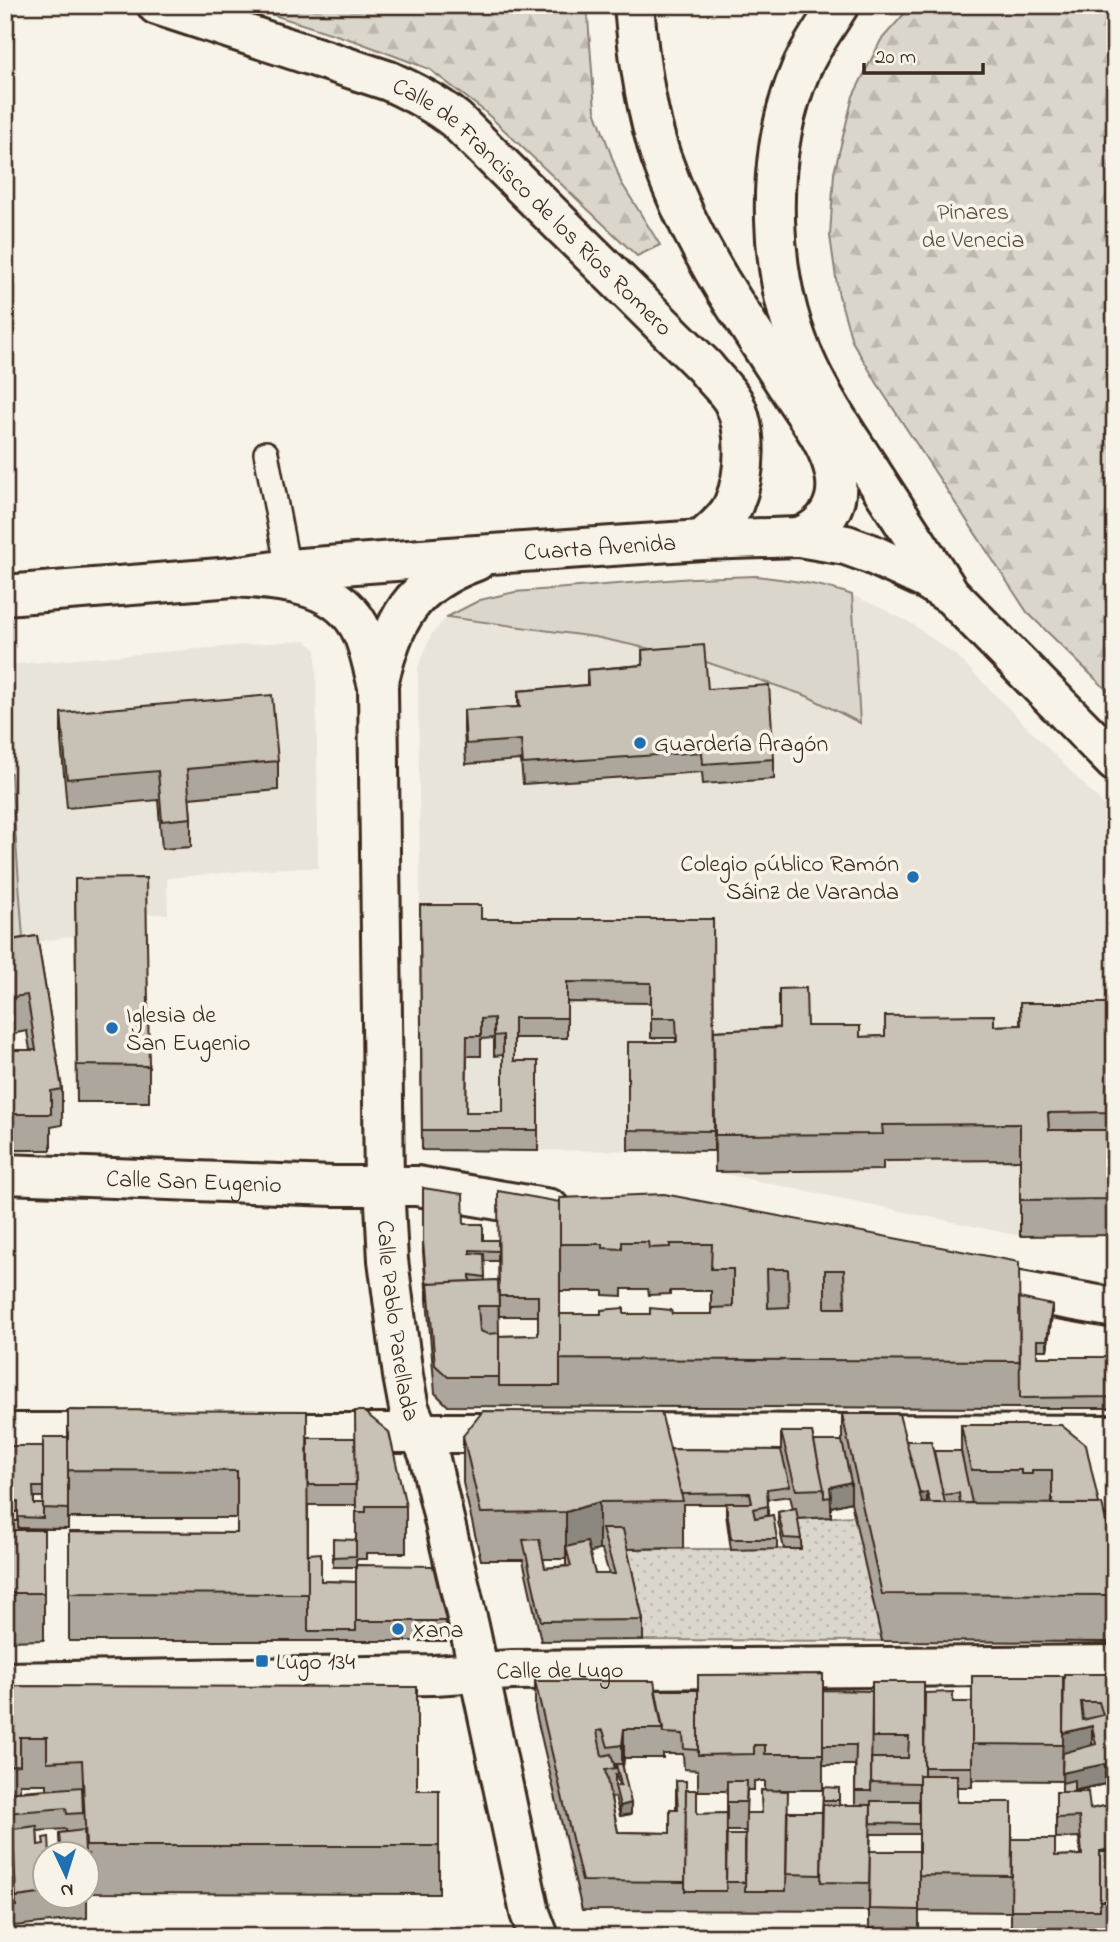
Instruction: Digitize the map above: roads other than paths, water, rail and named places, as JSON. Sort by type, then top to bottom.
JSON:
[{"type":"street","name":"Calle de Francisco de los Ríos Romero","points":[[157,5],[389,82],[421,96],[456,120],[705,367],[733,401],[744,437],[743,469],[734,504],[720,524],[702,540]]},
{"type":"street","points":[[634,5],[649,108],[661,156],[682,208],[704,254],[732,302],[808,418],[833,466],[836,493],[829,515],[811,533],[799,537]]},
{"type":"street","points":[[839,5],[818,37],[802,69],[785,122],[778,159],[776,195],[780,268],[787,304],[808,367],[828,405],[952,596]]},
{"type":"street","name":"Cuarta Avenida","points":[[5,595],[505,552],[799,537],[846,545],[871,554],[925,579],[952,596],[1115,762]]},
{"type":"street","name":"Calle Pablo Parellada","points":[[378,686],[393,631],[407,607],[424,589],[448,573],[505,552]]},
{"type":"street","name":"Calle Pablo Parellada","points":[[233,577],[288,581],[327,594],[343,605],[363,633],[378,686],[384,1185],[388,1260],[409,1408],[429,1455],[530,1913],[539,1937]]},
{"type":"street","name":"Calle San Eugenio","points":[[5,1174],[334,1186],[417,1186],[582,1214]]},
{"type":"street","points":[[939,1277],[1115,1308]]},
{"type":"street","points":[[5,1433],[156,1433]]},
{"type":"street","points":[[225,1433],[1107,1435],[1115,1497]]},
{"type":"street","name":"Calle de Lugo","points":[[5,1682],[421,1675],[512,1670],[1115,1665]]},
{"type":"lane","points":[[266,453],[288,569]]},
{"type":"place","name":"Guardería Aragón","points":[[640,743]]},
{"type":"place","name":"Colegio público Ramón Sáinz de Varanda","points":[[913,877]]},
{"type":"place","name":"Iglesia de San Eugenio","points":[[112,1028]]},
{"type":"place","name":"Xana","points":[[398,1629]]},
{"type":"place","name":"Lugo 134","points":[[262,1661]]},
{"type":"park label","name":"Pinares de Venecia","points":[[973,225]]}]
